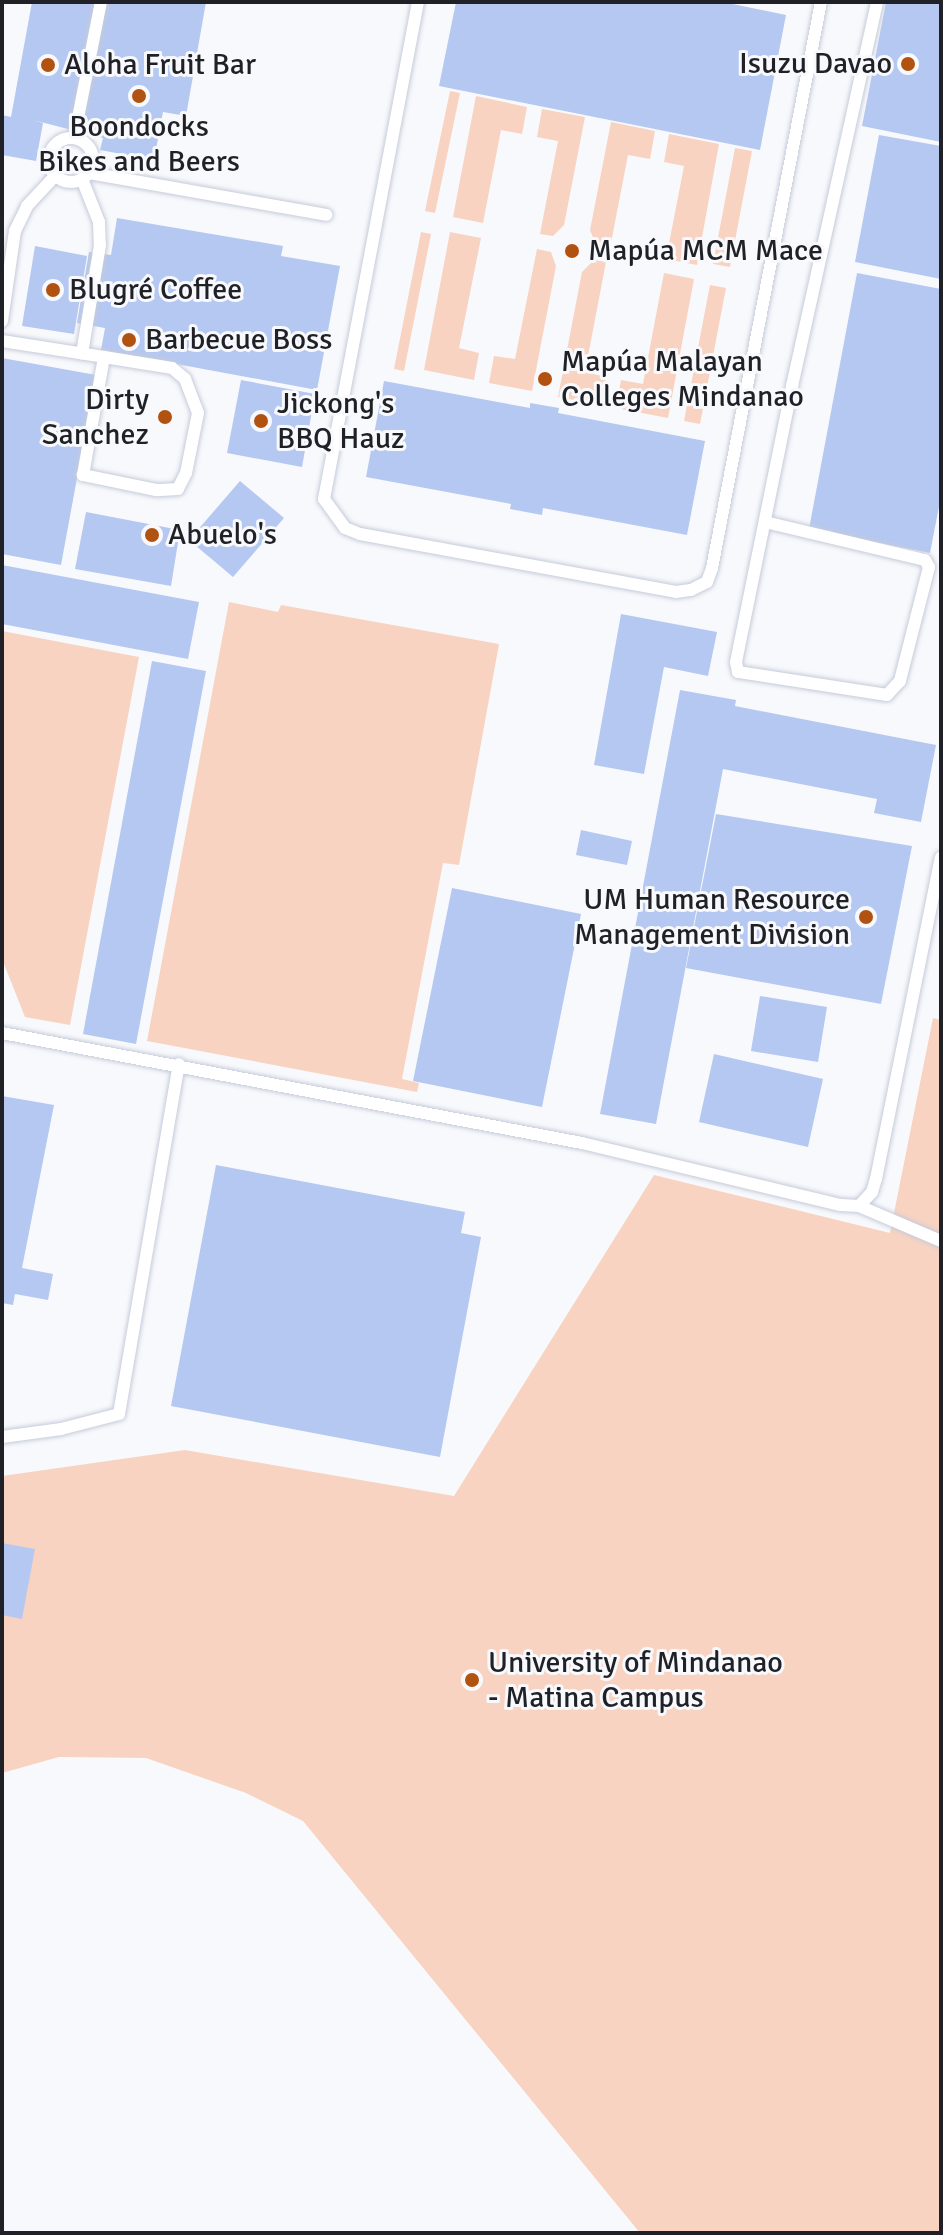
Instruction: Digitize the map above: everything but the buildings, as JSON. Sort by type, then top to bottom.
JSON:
[{"type":"lane","points":[[74,138],[101,2]]},
{"type":"lane","points":[[418,2],[324,499],[345,528],[360,534],[676,592],[691,590],[707,582],[712,568],[821,2]]},
{"type":"lane","points":[[765,522],[925,560],[929,567],[900,681],[887,695],[738,672],[736,662],[765,522],[877,2]]},
{"type":"lane","points":[[66,138],[74,138],[89,147],[93,165],[86,176],[73,183],[55,176],[48,162],[52,147],[66,138]]},
{"type":"lane","points":[[2,321],[15,231],[27,206],[55,176]]},
{"type":"lane","points":[[86,176],[326,215]]},
{"type":"lane","points":[[82,354],[100,245],[99,222],[86,176]]},
{"type":"lane","points":[[2,341],[82,354],[104,357],[172,368],[185,379],[198,413],[186,473],[178,489],[169,492],[83,475],[104,357]]},
{"type":"lane","points":[[859,1206],[872,1192],[876,1179],[941,858]]},
{"type":"lane","points":[[2,1033],[179,1064],[582,1143],[841,1205],[859,1206],[941,1241]]},
{"type":"lane","points":[[2,1437],[61,1429],[119,1414],[179,1064]]},
{"type":"shaded area","points":[[450,91],[460,93],[435,213],[425,211]]},
{"type":"shaded area","points":[[476,96],[527,107],[522,134],[501,130],[483,223],[453,217]]},
{"type":"shaded area","points":[[542,109],[585,117],[564,225],[553,236],[540,234],[558,141],[537,137]]},
{"type":"shaded area","points":[[611,122],[655,131],[650,159],[628,155],[610,248],[596,245],[590,230]]},
{"type":"shaded area","points":[[669,134],[719,144],[697,265],[666,259],[684,166],[664,162]]},
{"type":"shaded area","points":[[735,148],[752,151],[730,267],[713,264]]},
{"type":"shaded area","points":[[421,232],[431,234],[404,371],[394,369]]},
{"type":"shaded area","points":[[450,232],[481,238],[459,348],[479,353],[474,380],[424,370]]},
{"type":"shaded area","points":[[537,249],[551,252],[556,266],[532,391],[489,383],[494,356],[515,359]]},
{"type":"shaded area","points":[[594,260],[606,262],[585,372],[606,377],[601,405],[558,397],[582,272]]},
{"type":"shaded area","points":[[664,273],[694,279],[668,418],[616,408],[621,380],[643,384]]},
{"type":"shaded area","points":[[710,285],[726,288],[700,424],[684,421]]},
{"type":"shaded area","points":[[229,602],[278,612],[281,605],[499,644],[459,865],[443,863],[402,1079],[419,1083],[417,1092],[147,1041]]},
{"type":"shaded area","points":[[2,631],[139,657],[70,1025],[25,1017],[2,959]]},
{"type":"shaded area","points":[[933,1018],[941,1020],[941,2233],[640,2233],[303,1821],[246,1793],[146,1758],[59,1757],[2,1773],[2,1476],[185,1450],[454,1496],[654,1175],[890,1233]]},
{"type":"place","name":"Isuzu Davao","points":[[908,64]]},
{"type":"place","name":"Aloha Fruit Bar","points":[[48,65]]},
{"type":"place","name":"Boondocks Bikes and Beers","points":[[139,96]]},
{"type":"place","name":"Mapúa MCM Mace","points":[[572,251]]},
{"type":"place","name":"Blugré Coffee","points":[[53,290]]},
{"type":"place","name":"Barbecue Boss","points":[[129,340]]},
{"type":"place","name":"Mapúa Malayan Colleges Mindanao","points":[[545,379]]},
{"type":"place","name":"Dirty Sanchez","points":[[165,417]]},
{"type":"place","name":"Jickong's BBQ Hauz","points":[[261,421]]},
{"type":"place","name":"Abuelo's","points":[[152,535]]},
{"type":"place","name":"UM Human Resource Management Division","points":[[866,917]]},
{"type":"place","name":"University of Mindanao - Matina Campus","points":[[472,1680]]}]
